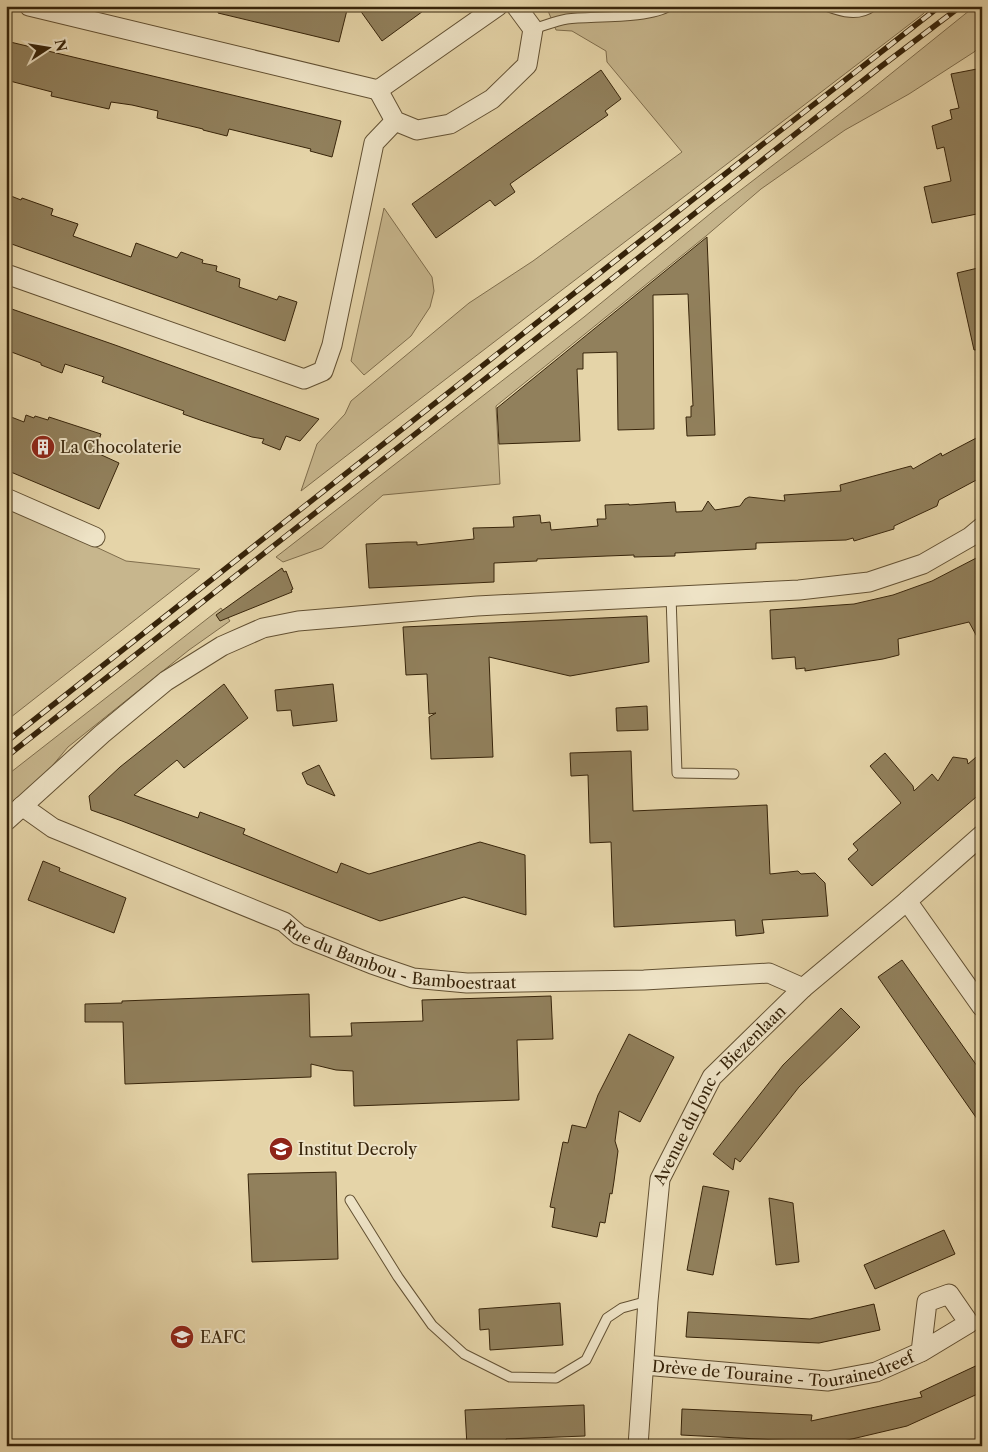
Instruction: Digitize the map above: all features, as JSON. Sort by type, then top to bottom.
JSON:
[{"type":"street","points":[[30,6],[378,90],[396,121],[417,130],[450,124],[492,99],[527,65],[533,29],[516,6]]},
{"type":"street","points":[[378,90],[498,6]]},
{"type":"street","points":[[6,274],[304,379],[323,372],[332,345],[374,143],[396,121]]},
{"type":"street","points":[[6,498],[95,536]]},
{"type":"street","points":[[6,821],[102,734],[166,680],[222,646],[263,628],[298,621],[478,606],[799,590],[869,582],[923,564],[970,537],[982,527]]},
{"type":"street","name":"Rue du Bambou - Bamboestraat","points":[[22,806],[53,828],[284,922],[299,935],[413,978],[467,983],[644,980],[769,974],[803,988]]},
{"type":"street","name":"Avenue du Jonc - Biezenlaan","points":[[638,1446],[648,1301],[660,1179],[712,1077],[803,988],[982,835]]},
{"type":"street","points":[[907,901],[982,1007]]},
{"type":"street","name":"Drève de Touraine - Tourainedreef","points":[[644,1365],[828,1381],[876,1372],[922,1352]]},
{"type":"lane","points":[[533,29],[565,19],[643,14],[662,11],[669,6]]},
{"type":"lane","points":[[826,6],[847,14],[869,9],[873,6]]},
{"type":"lane","points":[[670,596],[677,773],[734,774]]},
{"type":"lane","points":[[350,1200],[398,1277],[432,1325],[464,1354],[510,1376],[556,1378],[586,1360],[607,1318],[622,1308],[648,1301]]},
{"type":"shaded area","points":[[546,6],[930,6],[923,14],[301,491],[317,444],[345,414],[351,401],[469,303],[533,261],[682,152],[607,62],[606,51],[572,31],[556,30]]},
{"type":"shaded area","points":[[975,6],[982,6],[982,45],[974,52],[909,94],[845,130],[761,189],[706,236],[496,406],[500,484],[383,495],[322,548],[283,562],[276,557],[584,317],[716,209],[867,93]]},
{"type":"shaded area","points":[[384,208],[432,277],[434,291],[430,307],[411,336],[364,375],[351,361]]},
{"type":"shaded area","points":[[6,505],[126,561],[200,569],[6,721]]},
{"type":"shaded area","points":[[221,608],[230,621],[189,650],[68,747],[42,778],[6,809],[6,776]]},
{"type":"building","points":[[218,6],[348,6],[339,42],[218,13]]},
{"type":"building","points":[[357,6],[430,6],[382,41]]},
{"type":"building","points":[[6,41],[341,121],[332,157],[310,151],[311,149],[229,129],[227,136],[203,130],[157,118],[158,111],[132,105],[111,102],[109,109],[51,96],[52,92],[6,80]]},
{"type":"building","points":[[982,68],[982,213],[932,223],[924,187],[951,181],[944,147],[937,149],[932,126],[952,119],[950,110],[959,108],[951,74]]},
{"type":"building","points":[[601,70],[621,99],[605,111],[608,115],[510,184],[515,192],[495,206],[490,200],[436,238],[412,204]]},
{"type":"building","points":[[6,194],[53,209],[51,215],[78,224],[73,236],[131,257],[136,243],[177,258],[181,252],[203,260],[202,263],[217,266],[216,271],[240,279],[239,287],[277,300],[279,296],[297,302],[285,341],[6,242]]},
{"type":"building","points":[[707,237],[715,435],[687,436],[686,417],[691,417],[691,406],[693,406],[688,294],[653,295],[654,429],[618,430],[617,352],[583,353],[583,369],[577,369],[580,441],[499,444],[497,408]]},
{"type":"building","points":[[982,267],[982,349],[974,350],[957,273]]},
{"type":"building","points":[[6,307],[319,419],[300,441],[286,436],[280,450],[262,443],[264,439],[252,437],[183,414],[184,411],[102,382],[104,377],[65,364],[62,373],[6,350]]},
{"type":"building","name":"La Chocolaterie","points":[[6,415],[24,422],[26,415],[48,420],[49,417],[101,434],[95,452],[119,463],[99,509],[6,470]]},
{"type":"building","points":[[982,435],[982,477],[939,500],[937,506],[894,526],[894,529],[854,541],[853,538],[846,540],[756,543],[756,549],[675,553],[675,556],[607,556],[494,563],[494,582],[369,588],[366,544],[417,542],[417,545],[474,539],[473,528],[514,527],[513,517],[540,515],[541,523],[550,522],[551,530],[598,526],[597,519],[606,519],[605,505],[675,502],[676,512],[702,511],[708,501],[715,510],[740,506],[749,497],[785,501],[784,495],[841,491],[840,485],[911,466],[913,469],[941,453],[942,456]]},
{"type":"building","points":[[982,555],[982,646],[969,622],[898,639],[899,655],[883,659],[805,671],[805,668],[796,669],[795,657],[772,659],[770,610],[854,604],[893,595],[932,581]]},
{"type":"building","points":[[282,568],[284,572],[286,571],[293,589],[291,590],[292,592],[220,621],[216,615]]},
{"type":"building","points":[[647,616],[649,662],[570,676],[489,657],[493,757],[431,759],[429,717],[436,713],[429,714],[427,674],[406,675],[403,627]]},
{"type":"building","points":[[224,684],[248,718],[184,768],[177,760],[134,795],[198,818],[200,812],[245,829],[243,834],[337,873],[341,863],[369,874],[480,842],[525,855],[526,915],[464,897],[380,921],[91,810],[89,796],[120,767]]},
{"type":"building","points":[[333,684],[337,721],[293,726],[291,710],[277,711],[275,690]]},
{"type":"building","points":[[647,706],[648,730],[617,731],[616,708]]},
{"type":"building","points":[[631,751],[633,811],[767,805],[770,874],[798,871],[801,874],[815,873],[825,883],[828,916],[762,920],[764,933],[736,936],[735,920],[614,927],[611,842],[590,843],[588,775],[571,776],[570,753]]},
{"type":"building","points":[[982,752],[982,792],[872,886],[848,859],[858,850],[853,844],[901,803],[870,766],[885,753],[913,786],[914,791],[932,774],[938,781],[953,757],[967,759],[968,764]]},
{"type":"building","points":[[319,765],[335,796],[307,784],[302,773]]},
{"type":"building","points":[[43,861],[60,868],[59,871],[126,898],[114,933],[28,900]]},
{"type":"building","points":[[902,960],[982,1073],[982,1126],[878,977]]},
{"type":"building","points":[[309,994],[310,1037],[352,1036],[351,1023],[423,1021],[422,1000],[551,996],[553,1039],[517,1040],[519,1100],[354,1106],[353,1071],[336,1070],[311,1064],[311,1077],[125,1084],[123,1022],[85,1022],[85,1004]]},
{"type":"building","points":[[841,1008],[860,1027],[799,1087],[740,1162],[735,1158],[733,1170],[713,1154],[783,1065]]},
{"type":"building","points":[[629,1034],[674,1057],[640,1122],[619,1111],[615,1141],[618,1151],[612,1194],[610,1193],[605,1223],[600,1222],[597,1237],[552,1227],[555,1208],[550,1207],[563,1142],[568,1143],[572,1125],[586,1128],[598,1095]]},
{"type":"building","points":[[336,1172],[338,1259],[252,1262],[248,1174]]},
{"type":"building","points":[[703,1186],[729,1191],[713,1275],[687,1270]]},
{"type":"building","points":[[769,1198],[793,1203],[799,1262],[776,1265]]},
{"type":"building","points":[[944,1230],[955,1254],[875,1289],[864,1265]]},
{"type":"building","points":[[560,1303],[563,1345],[490,1350],[489,1329],[480,1330],[479,1309]]},
{"type":"building","points":[[874,1304],[880,1330],[819,1343],[686,1337],[688,1312],[810,1319]]},
{"type":"building","points":[[982,1363],[982,1392],[907,1426],[835,1443],[681,1435],[682,1409],[812,1415],[811,1421],[922,1397],[920,1392]]},
{"type":"building","points":[[584,1405],[585,1436],[506,1439],[507,1446],[467,1446],[465,1410]]},
{"type":"railway","points":[[6,742],[940,6]]},
{"type":"railway","points":[[6,757],[879,68],[961,6]]},
{"type":"place","name":"La Chocolaterie","points":[[43,447]]},
{"type":"place","name":"Institut Decroly","points":[[281,1149]]},
{"type":"place","name":"EAFC","points":[[182,1337]]}]
